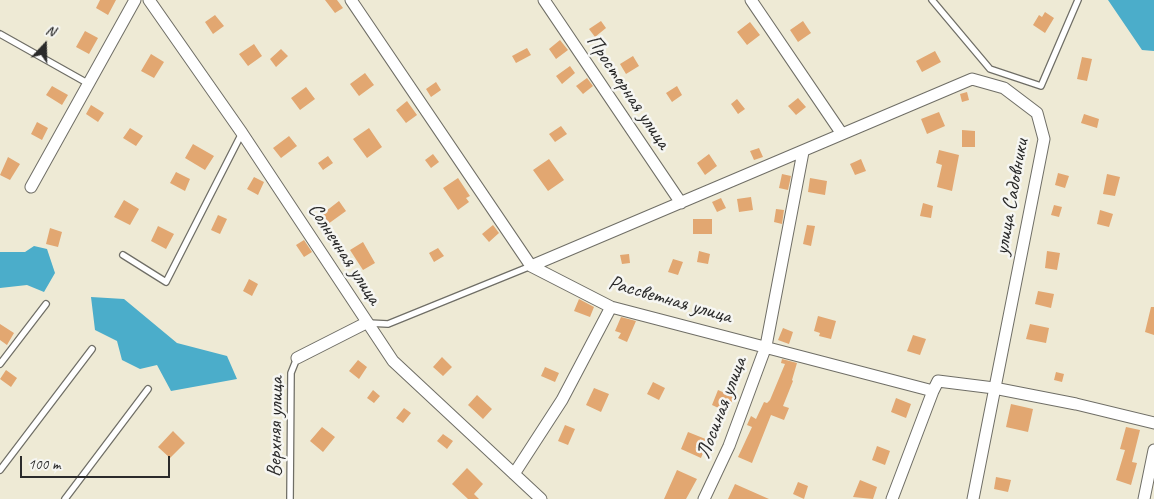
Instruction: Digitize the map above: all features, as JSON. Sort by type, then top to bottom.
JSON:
[{"type":"street","points":[[31,187],[135,0]]},
{"type":"street","name":"Солнечная улица","points":[[150,0],[242,133],[366,323],[393,361],[541,499]]},
{"type":"street","name":"Рассветная улица","points":[[351,0],[531,266],[611,307],[933,391]]},
{"type":"street","name":"Просторная улица","points":[[544,0],[681,203]]},
{"type":"street","points":[[751,0],[842,134]]},
{"type":"street","name":"улица Садовники","points":[[531,266],[972,79],[1004,88],[1037,113],[1044,139],[973,499]]},
{"type":"street","name":"Лосиная улица","points":[[704,499],[729,446],[766,346],[803,152]]},
{"type":"street","points":[[514,474],[562,400],[611,307]]},
{"type":"street","points":[[298,358],[366,323]]},
{"type":"street","points":[[892,499],[938,381],[994,388],[1076,404],[1154,423]]},
{"type":"street","points":[[1144,499],[1154,450]]},
{"type":"lane","points":[[932,0],[990,69],[1041,86],[1078,0]]},
{"type":"lane","points":[[0,34],[89,84]]},
{"type":"lane","points":[[122,255],[166,282],[242,133]]},
{"type":"lane","points":[[366,323],[388,324],[531,266]]},
{"type":"lane","points":[[0,364],[46,304]]},
{"type":"lane","points":[[0,470],[92,349]]},
{"type":"lane","name":"Верхняя улица","points":[[290,499],[291,373],[298,358]]},
{"type":"lane","points":[[65,499],[148,388]]},
{"type":"water","points":[[1108,0],[1154,0],[1154,51],[1142,50]]},
{"type":"water","points":[[34,246],[47,249],[55,273],[44,292],[27,285],[0,288],[0,252],[25,252]]},
{"type":"water","points":[[91,297],[124,299],[177,343],[227,356],[237,379],[171,391],[157,365],[140,369],[122,360],[117,341],[95,330]]},
{"type":"building","points":[[100,0],[116,0],[108,15],[96,8]]},
{"type":"building","points":[[325,0],[337,0],[343,8],[335,13]]},
{"type":"building","points":[[1045,12],[1054,18],[1045,33],[1033,25],[1039,15],[1042,17]]},
{"type":"building","points":[[215,15],[224,26],[213,34],[205,22]]},
{"type":"building","points":[[601,21],[606,28],[595,37],[589,29]]},
{"type":"building","points":[[803,21],[811,33],[798,42],[790,30]]},
{"type":"building","points":[[750,22],[760,35],[747,45],[737,32]]},
{"type":"building","points":[[85,31],[98,38],[89,54],[76,47]]},
{"type":"building","points":[[560,40],[568,50],[556,59],[549,49]]},
{"type":"building","points":[[254,44],[262,56],[248,66],[239,54]]},
{"type":"building","points":[[527,48],[531,55],[516,63],[512,56]]},
{"type":"building","points":[[281,49],[288,56],[276,67],[270,59]]},
{"type":"building","points":[[935,51],[941,62],[922,72],[916,61]]},
{"type":"building","points":[[151,54],[164,62],[154,78],[141,71]]},
{"type":"building","points":[[633,56],[639,66],[626,74],[620,64]]},
{"type":"building","points":[[1082,57],[1092,59],[1087,81],[1077,79]]},
{"type":"building","points":[[570,66],[575,73],[562,84],[556,76]]},
{"type":"building","points":[[365,73],[374,85],[359,96],[350,84]]},
{"type":"building","points":[[587,78],[593,86],[583,94],[576,86]]},
{"type":"building","points":[[436,82],[441,90],[431,97],[426,89]]},
{"type":"building","points":[[52,86],[68,95],[62,105],[46,95]]},
{"type":"building","points":[[677,86],[682,95],[672,102],[666,93]]},
{"type":"building","points":[[306,87],[315,99],[300,110],[291,98]]},
{"type":"building","points":[[967,92],[969,100],[962,102],[960,94]]},
{"type":"building","points":[[798,98],[806,107],[796,115],[788,106]]},
{"type":"building","points":[[737,99],[745,109],[738,114],[731,104]]},
{"type":"building","points":[[407,101],[417,115],[406,123],[396,110]]},
{"type":"building","points":[[91,105],[104,113],[98,122],[86,114]]},
{"type":"building","points":[[939,112],[945,126],[927,134],[921,119]]},
{"type":"building","points":[[1084,114],[1099,119],[1097,128],[1081,123]]},
{"type":"building","points":[[37,122],[48,128],[42,140],[31,134]]},
{"type":"building","points":[[561,126],[567,134],[555,142],[549,134]]},
{"type":"building","points":[[130,128],[143,136],[136,146],[123,138]]},
{"type":"building","points":[[369,128],[382,147],[367,158],[353,139]]},
{"type":"building","points":[[962,130],[975,131],[975,147],[962,147]]},
{"type":"building","points":[[289,136],[297,146],[281,158],[273,148]]},
{"type":"building","points":[[193,144],[214,156],[205,170],[185,158]]},
{"type":"building","points":[[759,148],[763,157],[754,160],[750,151]]},
{"type":"building","points":[[939,150],[959,155],[952,191],[937,187],[942,165],[936,163]]},
{"type":"building","points":[[433,154],[439,162],[431,168],[425,160]]},
{"type":"building","points":[[709,154],[717,166],[705,175],[697,163]]},
{"type":"building","points":[[328,156],[333,163],[323,170],[318,163]]},
{"type":"building","points":[[8,157],[20,164],[10,180],[0,175]]},
{"type":"building","points":[[549,159],[564,180],[548,191],[533,170]]},
{"type":"building","points":[[861,159],[866,171],[855,175],[850,164]]},
{"type":"building","points":[[176,172],[190,179],[185,191],[170,183]]},
{"type":"building","points":[[1058,173],[1069,176],[1065,188],[1055,185]]},
{"type":"building","points":[[782,174],[791,176],[788,190],[779,188]]},
{"type":"building","points":[[1107,174],[1120,177],[1115,196],[1103,194]]},
{"type":"building","points":[[254,177],[264,182],[258,195],[247,189]]},
{"type":"building","points":[[458,178],[470,196],[466,198],[469,202],[458,210],[443,188]]},
{"type":"building","points":[[810,178],[827,181],[825,195],[808,192]]},
{"type":"building","points":[[751,197],[753,210],[739,212],[737,199]]},
{"type":"building","points":[[721,198],[726,208],[717,212],[712,202]]},
{"type":"building","points":[[124,200],[139,209],[130,225],[114,217]]},
{"type":"building","points":[[339,201],[346,211],[328,224],[321,215]]},
{"type":"building","points":[[923,203],[933,206],[931,218],[920,216]]},
{"type":"building","points":[[1054,205],[1062,207],[1059,217],[1051,215]]},
{"type":"building","points":[[776,209],[784,210],[782,224],[774,222]]},
{"type":"building","points":[[1100,210],[1113,214],[1109,227],[1097,224]]},
{"type":"building","points":[[218,215],[227,219],[220,234],[211,230]]},
{"type":"building","points":[[693,219],[712,219],[712,234],[693,234]]},
{"type":"building","points":[[493,225],[499,233],[489,242],[482,234]]},
{"type":"building","points":[[807,225],[815,226],[811,246],[803,244]]},
{"type":"building","points":[[158,226],[174,234],[166,249],[151,241]]},
{"type":"building","points":[[50,228],[62,232],[58,247],[46,244]]},
{"type":"building","points":[[304,240],[312,252],[304,257],[296,245]]},
{"type":"building","points":[[363,242],[375,263],[363,270],[350,250]]},
{"type":"building","points":[[438,248],[444,256],[434,262],[429,253]]},
{"type":"building","points":[[699,251],[710,254],[708,264],[697,262]]},
{"type":"building","points":[[1047,251],[1060,253],[1057,270],[1045,268]]},
{"type":"building","points":[[629,254],[630,263],[622,264],[620,255]]},
{"type":"building","points":[[673,259],[683,262],[678,275],[668,272]]},
{"type":"building","points":[[249,279],[258,284],[252,296],[243,291]]},
{"type":"building","points":[[1038,291],[1054,294],[1051,308],[1035,304]]},
{"type":"building","points":[[579,299],[594,307],[590,317],[574,311]]},
{"type":"building","points":[[1151,307],[1154,307],[1154,335],[1145,332]]},
{"type":"building","points":[[818,316],[836,321],[831,339],[819,336],[820,333],[814,331]]},
{"type":"building","points":[[621,317],[636,321],[627,342],[618,338],[621,333],[615,331]]},
{"type":"building","points":[[0,324],[14,333],[7,345],[0,340]]},
{"type":"building","points":[[1030,324],[1049,328],[1046,343],[1026,339]]},
{"type":"building","points":[[783,328],[793,332],[789,344],[778,340]]},
{"type":"building","points":[[913,335],[926,339],[920,355],[907,351]]},
{"type":"building","points":[[442,357],[452,367],[443,376],[433,367]]},
{"type":"building","points":[[782,359],[797,363],[793,381],[783,406],[789,408],[784,420],[771,415],[752,463],[738,457],[752,427],[747,425],[751,416],[756,419],[764,402],[767,403],[770,400],[785,364],[781,363]]},
{"type":"building","points":[[358,360],[367,367],[359,379],[349,371]]},
{"type":"building","points":[[545,367],[559,373],[555,382],[541,376]]},
{"type":"building","points":[[6,370],[17,378],[11,387],[0,379]]},
{"type":"building","points":[[1056,372],[1064,374],[1062,382],[1054,380]]},
{"type":"building","points":[[653,382],[665,388],[659,400],[647,394]]},
{"type":"building","points":[[594,388],[609,394],[601,412],[586,405]]},
{"type":"building","points":[[373,390],[380,396],[374,403],[367,398]]},
{"type":"building","points":[[718,390],[734,397],[727,412],[712,405]]},
{"type":"building","points":[[477,395],[492,409],[483,419],[468,405]]},
{"type":"building","points":[[896,398],[911,404],[906,418],[891,412]]},
{"type":"building","points":[[1011,404],[1033,409],[1028,432],[1006,427]]},
{"type":"building","points":[[404,408],[411,413],[403,423],[396,418]]},
{"type":"building","points":[[565,425],[575,429],[568,445],[558,441]]},
{"type":"building","points":[[322,427],[335,437],[323,452],[310,441]]},
{"type":"building","points":[[1126,427],[1140,430],[1132,462],[1137,463],[1131,485],[1116,480],[1125,450],[1120,449]]},
{"type":"building","points":[[173,431],[185,443],[170,458],[158,447]]},
{"type":"building","points":[[688,432],[708,440],[701,458],[681,449]]},
{"type":"building","points":[[443,434],[453,441],[447,449],[437,441]]},
{"type":"building","points":[[877,446],[890,451],[885,465],[872,460]]},
{"type":"building","points":[[467,468],[483,484],[474,494],[479,499],[468,499],[452,484]]},
{"type":"building","points":[[677,470],[697,479],[686,499],[664,499]]},
{"type":"building","points":[[996,477],[1011,480],[1008,492],[994,489]]},
{"type":"building","points":[[860,480],[877,487],[873,499],[853,497]]},
{"type":"building","points":[[798,482],[808,486],[804,499],[793,494]]},
{"type":"building","points":[[735,484],[769,499],[728,499]]}]
